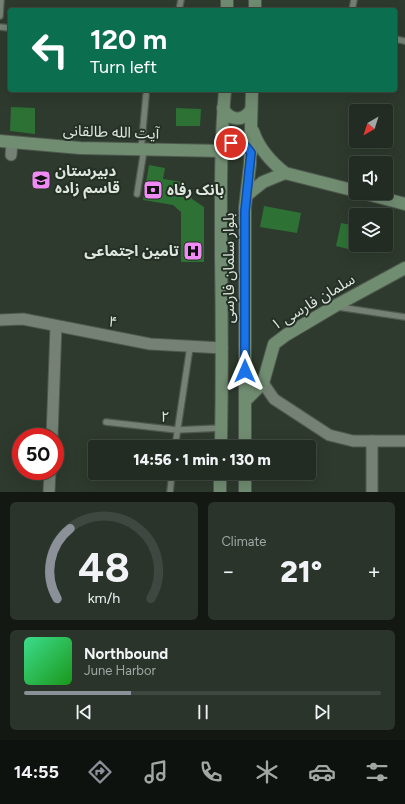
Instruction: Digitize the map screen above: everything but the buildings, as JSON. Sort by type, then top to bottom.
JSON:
[{"type":"main road","name":"بلوار سلمان فارسی","points":[[221,440],[222,151],[225,92]]},
{"type":"main road","name":"بلوار سلمان فارسی","points":[[245,440],[245,211],[251,153],[252,92]]},
{"type":"main road","points":[[223,108],[228,116],[236,119],[245,117],[251,110]]},
{"type":"main road","points":[[252,125],[264,152],[270,160],[285,173],[349,189]]},
{"type":"main road","name":"آیت الله طالقانی","points":[[6,142],[80,148],[222,151]]},
{"type":"main road","points":[[222,151],[228,145],[236,142],[245,145],[251,153]]},
{"type":"main road","points":[[247,195],[263,182],[285,173]]},
{"type":"main road","points":[[390,200],[405,204]]},
{"type":"main road","name":"سلمان فارسی ۱","points":[[246,401],[263,383],[274,344],[286,335],[335,306],[405,268]]},
{"type":"main road","points":[[220,480],[220,492]]},
{"type":"main road","points":[[245,480],[245,492]]},
{"type":"street","points":[[6,142],[11,155]]},
{"type":"street","name":"۴","points":[[0,320],[23,319],[150,344],[222,348]]},
{"type":"street","points":[[52,428],[56,326]]},
{"type":"street","points":[[263,383],[274,399],[329,435],[353,441],[405,441]]},
{"type":"street","points":[[372,441],[372,492]]},
{"type":"street","points":[[50,480],[50,492]]},
{"type":"lane","points":[[0,16],[1,0]]},
{"type":"lane","points":[[137,194],[146,95]]},
{"type":"lane","points":[[335,306],[405,317]]},
{"type":"lane","points":[[177,440],[190,347]]},
{"type":"lane","name":"۲","points":[[106,422],[178,430],[221,428]]},
{"type":"lane","points":[[170,492],[171,480]]},
{"type":"place","name":"دبیرستان قاسم زاده","points":[[41,180]]},
{"type":"place","name":"بانک رفاه","points":[[153,190]]},
{"type":"place","name":"تامین اجتماعی","points":[[193,251]]},
{"type":"route","points":[[231,143],[236,142],[245,145],[251,153],[245,211],[245,371]]}]
